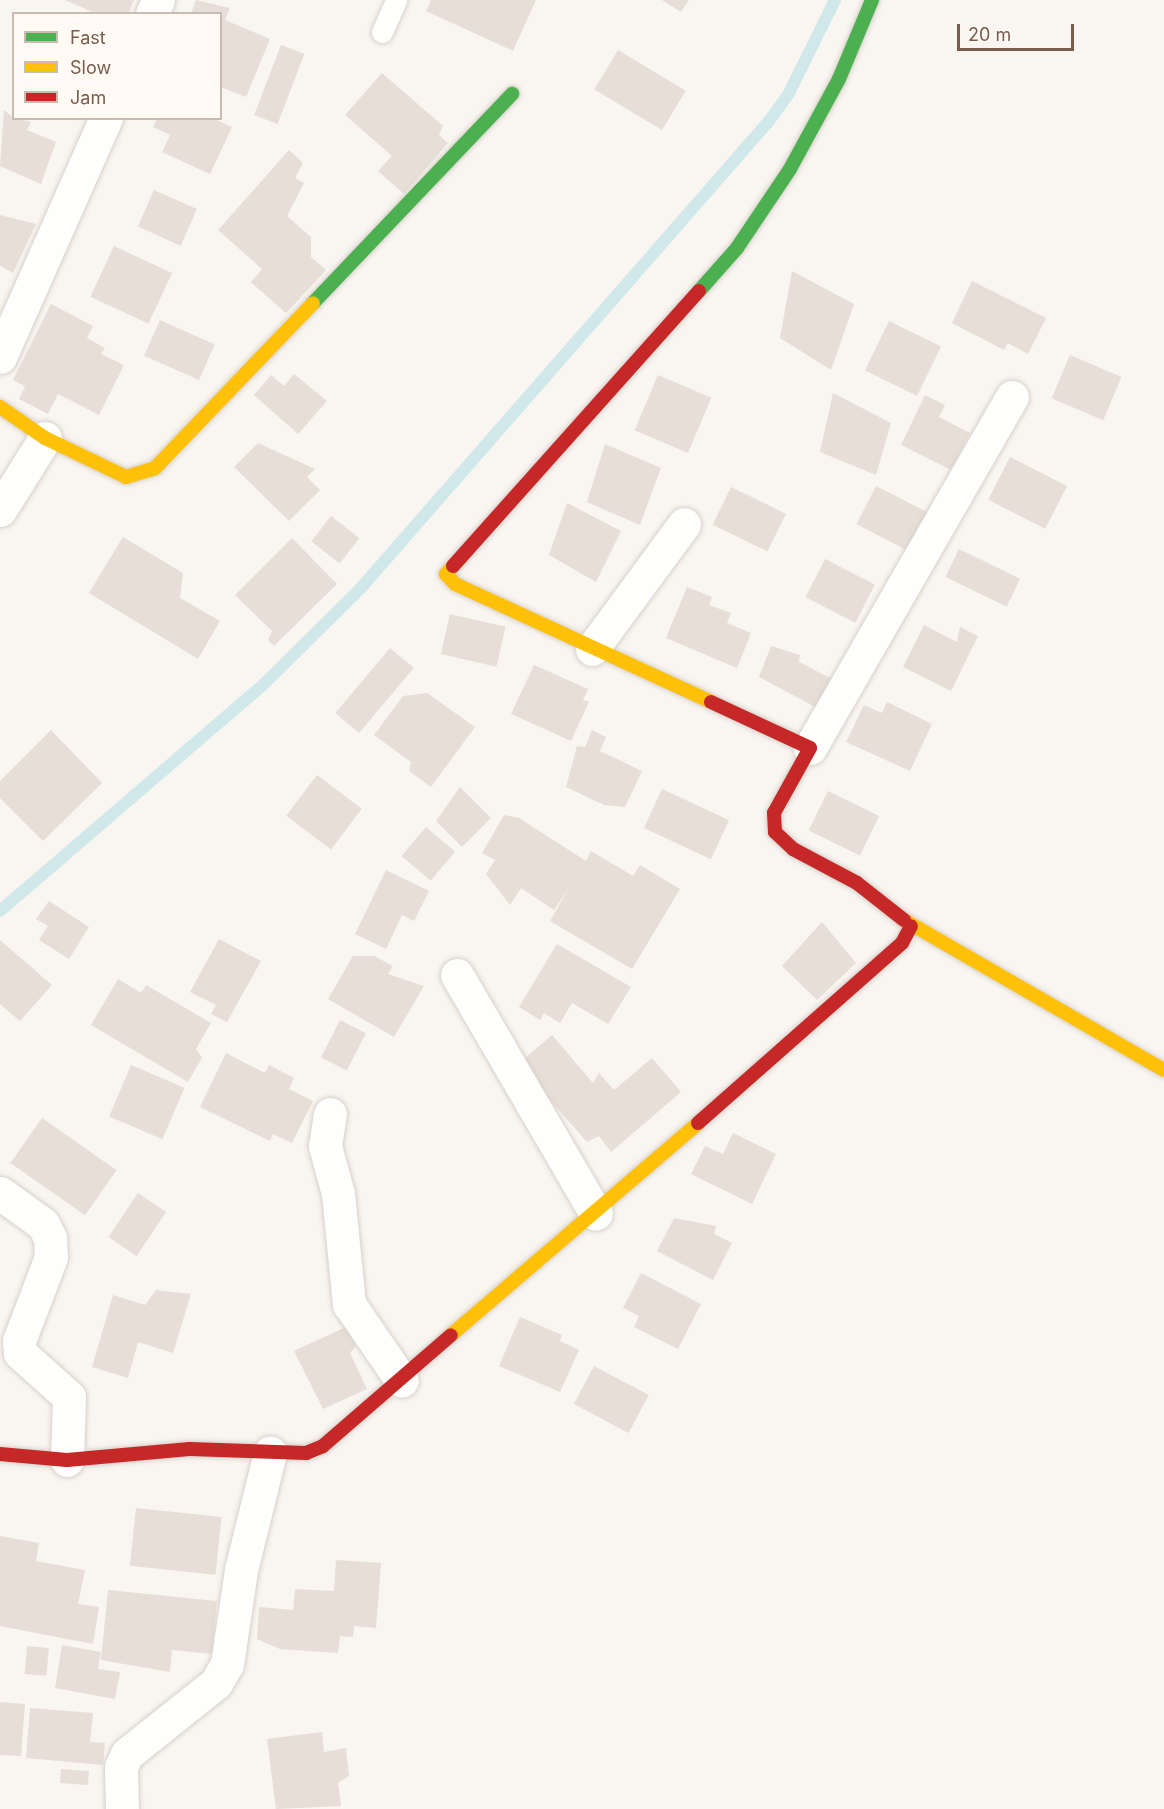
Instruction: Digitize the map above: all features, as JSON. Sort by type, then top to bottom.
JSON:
[{"type":"street","points":[[810,748],[455,584],[446,574],[737,248],[834,89],[872,0]]},
{"type":"street","points":[[0,407],[45,438],[126,477],[155,468],[512,94]]},
{"type":"street","points":[[0,357],[105,120]]},
{"type":"street","points":[[1012,397],[774,813],[775,832],[793,849],[857,883],[911,926],[1164,1070]]},
{"type":"street","points":[[0,510],[45,438]]},
{"type":"street","points":[[592,649],[684,524]]},
{"type":"street","points":[[0,1454],[68,1460],[190,1449],[270,1453],[323,1446],[596,1214],[902,943],[911,926]]},
{"type":"street","points":[[457,975],[596,1214]]},
{"type":"street","points":[[330,1114],[326,1146],[338,1194],[349,1304],[402,1381]]},
{"type":"street","points":[[0,1193],[43,1224],[50,1238],[51,1257],[19,1341],[20,1353],[69,1397],[68,1460]]},
{"type":"street","points":[[122,1809],[121,1767],[127,1754],[216,1683],[227,1664],[241,1570],[270,1453]]},
{"type":"lane","points":[[382,32],[396,0]]},
{"type":"building","points":[[65,0],[134,0],[129,12],[92,12]]},
{"type":"building","points":[[196,0],[230,8],[225,20],[270,39],[246,97],[222,88],[222,12],[192,12]]},
{"type":"building","points":[[431,0],[536,0],[513,51],[426,11]]},
{"type":"building","points":[[662,0],[689,0],[681,12]]},
{"type":"building","points":[[281,45],[304,54],[277,124],[254,115]]},
{"type":"building","points":[[618,50],[686,91],[662,130],[594,89]]},
{"type":"building","points":[[382,73],[443,126],[439,135],[448,143],[404,194],[378,171],[392,156],[345,115]]},
{"type":"building","points":[[4,110],[12,116],[12,120],[31,122],[27,130],[56,142],[41,184],[0,166]]},
{"type":"building","points":[[156,120],[216,120],[232,127],[210,174],[162,152],[170,135],[153,127]]},
{"type":"building","points":[[289,150],[303,163],[295,178],[304,183],[287,216],[311,237],[311,257],[326,270],[286,313],[251,282],[262,269],[218,230]]},
{"type":"building","points":[[154,190],[197,209],[181,246],[138,227]]},
{"type":"building","points":[[0,215],[36,224],[13,273],[0,266]]},
{"type":"building","points":[[114,246],[172,273],[148,324],[90,297]]},
{"type":"building","points":[[792,271],[854,304],[831,370],[780,338]]},
{"type":"building","points":[[972,281],[1046,318],[1028,354],[1008,343],[1004,350],[952,323]]},
{"type":"building","points":[[51,304],[93,326],[87,338],[105,348],[101,354],[124,365],[99,415],[58,394],[48,414],[19,399],[25,386],[13,380]]},
{"type":"building","points":[[160,320],[215,344],[199,380],[144,356]]},
{"type":"building","points":[[889,321],[941,346],[917,396],[865,370]]},
{"type":"building","points":[[1070,355],[1122,377],[1103,420],[1052,398]]},
{"type":"building","points":[[294,374],[327,401],[298,434],[254,395],[271,375],[284,386]]},
{"type":"building","points":[[658,375],[711,398],[688,453],[635,430]]},
{"type":"building","points":[[833,393],[891,423],[876,475],[820,452]]},
{"type":"building","points":[[925,395],[945,405],[939,417],[970,433],[951,470],[901,445]]},
{"type":"building","points":[[258,443],[315,469],[307,477],[320,490],[289,521],[234,467]]},
{"type":"building","points":[[605,444],[661,468],[640,525],[587,502]]},
{"type":"building","points":[[1010,457],[1067,486],[1045,529],[988,500]]},
{"type":"building","points":[[876,486],[928,512],[908,551],[856,524]]},
{"type":"building","points":[[731,487],[786,514],[767,551],[713,525]]},
{"type":"building","points":[[567,503],[621,531],[596,582],[549,555]]},
{"type":"building","points":[[331,516],[359,538],[340,563],[311,541]]},
{"type":"building","points":[[123,537],[183,573],[180,598],[220,621],[198,659],[89,593]]},
{"type":"building","points":[[292,538],[337,584],[274,646],[268,640],[272,631],[235,595]]},
{"type":"building","points":[[959,549],[1020,579],[1007,607],[945,577]]},
{"type":"building","points":[[825,559],[875,584],[855,623],[805,597]]},
{"type":"building","points":[[687,587],[712,597],[709,605],[731,613],[727,623],[751,633],[737,668],[666,638]]},
{"type":"building","points":[[450,614],[506,627],[496,667],[441,654]]},
{"type":"building","points":[[924,625],[957,642],[960,627],[978,636],[951,691],[903,667]]},
{"type":"building","points":[[771,646],[800,655],[799,662],[832,679],[819,709],[759,677]]},
{"type":"building","points":[[390,648],[414,668],[359,733],[335,713]]},
{"type":"building","points":[[534,665],[588,689],[583,700],[589,702],[571,741],[511,714]]},
{"type":"building","points":[[427,693],[475,727],[431,787],[409,771],[411,762],[374,735],[403,696]]},
{"type":"building","points":[[887,702],[932,724],[910,771],[846,742],[864,705],[882,713]]},
{"type":"building","points":[[51,730],[102,783],[43,841],[0,798],[0,781]]},
{"type":"building","points":[[592,730],[606,737],[600,751],[642,771],[625,807],[604,805],[566,787],[577,746],[585,747]]},
{"type":"building","points":[[317,775],[362,809],[331,849],[286,816]]},
{"type":"building","points":[[460,787],[491,818],[462,847],[436,821]]},
{"type":"building","points":[[662,789],[729,820],[711,859],[644,828]]},
{"type":"building","points":[[828,791],[879,816],[860,856],[809,831]]},
{"type":"building","points":[[504,815],[519,818],[586,861],[591,851],[633,876],[640,865],[680,889],[632,969],[550,921],[569,888],[554,910],[521,888],[510,905],[486,874],[495,860],[482,853]]},
{"type":"building","points":[[426,827],[455,851],[431,881],[402,856]]},
{"type":"building","points":[[386,870],[429,891],[414,921],[402,915],[386,949],[355,934]]},
{"type":"building","points":[[49,901],[89,927],[69,959],[39,940],[48,926],[36,919]]},
{"type":"building","points":[[822,922],[856,963],[817,1000],[782,966]]},
{"type":"building","points":[[219,939],[261,961],[227,1022],[211,1014],[216,1005],[190,992]]},
{"type":"building","points":[[0,940],[52,985],[20,1021],[0,1004]]},
{"type":"building","points":[[557,944],[631,987],[608,1024],[572,1003],[560,1023],[544,1013],[540,1020],[519,1007]]},
{"type":"building","points":[[353,956],[374,956],[393,966],[388,974],[424,986],[394,1037],[328,999]]},
{"type":"building","points":[[118,979],[141,993],[146,985],[211,1023],[196,1049],[202,1058],[188,1082],[91,1025]]},
{"type":"building","points":[[340,1020],[366,1033],[347,1071],[321,1057]]},
{"type":"building","points":[[552,1035],[593,1083],[599,1073],[614,1090],[652,1058],[681,1092],[611,1152],[599,1136],[587,1142],[518,1064]]},
{"type":"building","points":[[226,1053],[265,1073],[269,1065],[294,1078],[289,1089],[313,1101],[292,1143],[273,1134],[270,1141],[200,1107]]},
{"type":"building","points":[[131,1065],[184,1088],[163,1139],[109,1117]]},
{"type":"building","points":[[42,1118],[117,1170],[85,1215],[10,1163]]},
{"type":"building","points":[[733,1133],[776,1154],[752,1204],[691,1174],[705,1146],[723,1154]]},
{"type":"building","points":[[138,1193],[166,1212],[137,1256],[108,1237]]},
{"type":"building","points":[[674,1218],[716,1226],[714,1234],[732,1243],[713,1280],[657,1251]]},
{"type":"building","points":[[641,1273],[701,1304],[678,1349],[634,1327],[639,1316],[623,1308]]},
{"type":"building","points":[[156,1290],[191,1294],[173,1353],[138,1342],[128,1378],[92,1367],[113,1295],[145,1305]]},
{"type":"building","points":[[520,1317],[562,1335],[560,1341],[579,1350],[560,1392],[499,1366]]},
{"type":"building","points":[[346,1327],[356,1346],[350,1353],[367,1389],[323,1409],[294,1351]]},
{"type":"building","points":[[594,1366],[649,1395],[629,1433],[574,1404]]},
{"type":"building","points":[[136,1508],[222,1517],[215,1575],[130,1566]]},
{"type":"building","points":[[0,1536],[39,1543],[36,1561],[85,1570],[78,1604],[99,1607],[93,1644],[0,1626]]},
{"type":"building","points":[[336,1560],[381,1563],[376,1628],[354,1626],[353,1637],[340,1636],[338,1653],[280,1649],[257,1639],[259,1607],[293,1610],[295,1589],[334,1591]]},
{"type":"building","points":[[108,1590],[217,1601],[212,1654],[172,1650],[170,1672],[101,1660]]},
{"type":"building","points":[[62,1645],[101,1652],[98,1669],[120,1672],[115,1699],[55,1688]]},
{"type":"building","points":[[27,1646],[49,1648],[46,1676],[25,1674]]},
{"type":"building","points":[[0,1702],[25,1704],[21,1756],[0,1755]]},
{"type":"building","points":[[30,1708],[93,1713],[90,1742],[105,1743],[103,1765],[26,1758]]},
{"type":"building","points":[[322,1732],[324,1752],[346,1748],[349,1776],[338,1783],[341,1806],[276,1809],[267,1739]]},
{"type":"building","points":[[61,1769],[89,1771],[88,1785],[60,1783]]},
{"type":"waterway","points":[[0,911],[263,685],[360,589],[769,121],[789,93],[835,0]]},
{"type":"traffic: fast","points":[[699,291],[737,248],[790,169],[839,79],[872,0]]},
{"type":"traffic: fast","points":[[313,303],[512,94]]},
{"type":"traffic: slow","points":[[0,407],[45,438],[126,477],[155,468],[313,303]]},
{"type":"traffic: slow","points":[[453,566],[446,574],[455,584],[711,702]]},
{"type":"traffic: slow","points":[[904,920],[1164,1070]]},
{"type":"traffic: slow","points":[[451,1335],[698,1123]]},
{"type":"traffic: jam","points":[[453,566],[699,291]]},
{"type":"traffic: jam","points":[[711,702],[810,748],[774,813],[775,832],[793,849],[857,883],[904,920]]},
{"type":"traffic: jam","points":[[698,1123],[902,943],[911,926]]},
{"type":"traffic: jam","points":[[0,1454],[67,1460],[190,1449],[306,1453],[323,1446],[451,1335]]}]
